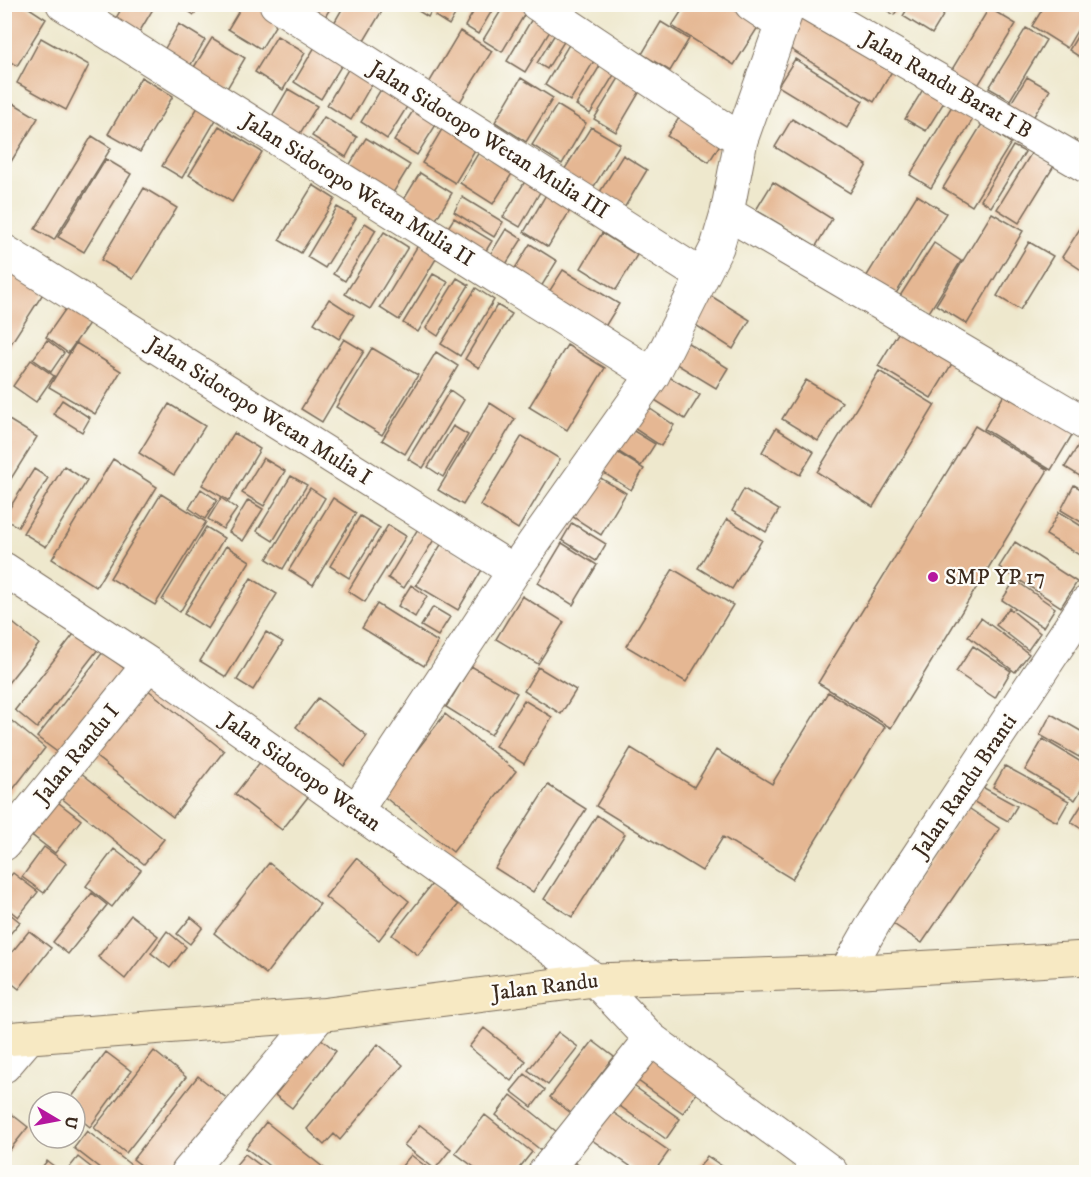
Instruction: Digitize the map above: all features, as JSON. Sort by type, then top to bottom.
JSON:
[{"type":"street","name":"Jalan Sidotopo Wetan Mulia II","points":[[63,4],[653,375]]},
{"type":"street","name":"Jalan Sidotopo Wetan Mulia III","points":[[276,4],[702,276]]},
{"type":"street","points":[[537,4],[741,140]]},
{"type":"street","points":[[356,811],[514,571],[653,375],[717,247],[727,213],[741,140],[786,15],[751,4]]},
{"type":"street","name":"Jalan Randu Barat I B","points":[[807,4],[1086,166]]},
{"type":"street","points":[[727,213],[1086,424]]},
{"type":"street","name":"Jalan Sidotopo Wetan Mulia I","points":[[4,251],[514,571]]},
{"type":"street","name":"Jalan Sidotopo Wetan","points":[[4,569],[149,664],[595,980],[651,1039],[831,1173]]},
{"type":"street","name":"Jalan Randu Branti","points":[[846,972],[875,921],[1086,603]]},
{"type":"street","name":"Jalan Randu I","points":[[4,844],[149,664]]},
{"type":"street","name":"Jalan Randu","points":[[16,1038],[320,1015],[595,980],[846,972],[1086,958]]},
{"type":"street","points":[[188,1173],[320,1015]]},
{"type":"street","points":[[4,1065],[16,1038]]},
{"type":"street","points":[[545,1173],[651,1039]]},
{"type":"building","points":[[4,4],[23,4],[46,19],[17,66],[4,58]]},
{"type":"building","points":[[124,4],[156,4],[134,41],[111,27]]},
{"type":"building","points":[[178,4],[200,4],[194,15]]},
{"type":"building","points":[[243,4],[258,4],[280,18],[261,49],[228,29]]},
{"type":"building","points":[[305,4],[333,4],[325,17]]},
{"type":"building","points":[[345,4],[386,4],[364,41],[334,23]]},
{"type":"building","points":[[407,4],[435,4],[428,17]]},
{"type":"building","points":[[442,4],[461,4],[449,25],[435,16]]},
{"type":"building","points":[[478,4],[496,4],[478,34],[465,26]]},
{"type":"building","points":[[505,4],[524,4],[529,7],[502,52],[483,40]]},
{"type":"building","points":[[686,4],[729,4],[760,24],[734,65],[672,26]]},
{"type":"building","points":[[835,4],[857,4],[851,15]]},
{"type":"building","points":[[878,4],[901,4],[894,15]]},
{"type":"building","points":[[910,4],[950,4],[932,34],[903,16]]},
{"type":"building","points":[[1045,5],[1086,5],[1086,15],[1067,48],[1032,26]]},
{"type":"building","points":[[989,8],[1016,24],[974,92],[948,76]]},
{"type":"building","points":[[805,11],[895,66],[874,102],[784,45]]},
{"type":"building","points":[[536,12],[555,23],[525,72],[507,61]]},
{"type":"building","points":[[661,22],[689,39],[670,71],[642,54]]},
{"type":"building","points":[[1086,22],[1086,61],[1069,50]]},
{"type":"building","points":[[179,24],[205,40],[186,73],[160,57]]},
{"type":"building","points":[[560,26],[570,32],[547,69],[537,63]]},
{"type":"building","points":[[1026,28],[1046,40],[1010,100],[989,88]]},
{"type":"building","points":[[460,31],[492,51],[460,102],[429,83]]},
{"type":"building","points":[[277,36],[305,53],[283,90],[255,72]]},
{"type":"building","points":[[574,36],[600,51],[570,101],[545,85]]},
{"type":"building","points":[[41,38],[89,65],[66,110],[17,83]]},
{"type":"building","points":[[212,38],[245,58],[225,92],[191,72]]},
{"type":"building","points":[[316,45],[343,63],[321,99],[294,82]]},
{"type":"building","points":[[606,56],[620,65],[590,114],[576,105]]},
{"type":"building","points":[[795,59],[863,101],[847,128],[778,86]]},
{"type":"building","points":[[350,66],[374,80],[351,120],[327,105]]},
{"type":"building","points":[[625,68],[646,81],[616,132],[594,119]]},
{"type":"building","points":[[141,77],[173,96],[140,152],[108,134]]},
{"type":"building","points":[[1027,77],[1050,90],[1031,121],[1008,108]]},
{"type":"building","points":[[521,78],[553,98],[526,142],[495,122]]},
{"type":"building","points":[[386,81],[413,97],[387,139],[361,122]]},
{"type":"building","points":[[925,86],[946,99],[926,131],[905,119]]},
{"type":"building","points":[[288,89],[317,106],[299,135],[271,118]]},
{"type":"building","points":[[955,101],[976,114],[931,188],[910,175]]},
{"type":"building","points":[[13,103],[38,118],[4,173],[4,117]]},
{"type":"building","points":[[557,105],[586,123],[562,164],[532,145]]},
{"type":"building","points":[[416,106],[439,120],[417,155],[394,141]]},
{"type":"building","points":[[198,107],[217,118],[182,178],[162,166]]},
{"type":"building","points":[[683,112],[724,138],[709,162],[667,136]]},
{"type":"building","points":[[324,117],[357,137],[346,157],[312,136]]},
{"type":"building","points":[[448,119],[481,140],[455,183],[422,163]]},
{"type":"building","points":[[792,119],[867,165],[850,193],[775,147]]},
{"type":"building","points":[[982,124],[1011,143],[972,206],[943,188]]},
{"type":"building","points":[[219,126],[262,152],[232,202],[189,175]]},
{"type":"building","points":[[591,127],[620,144],[590,193],[561,175]]},
{"type":"building","points":[[92,136],[111,148],[54,240],[35,229]]},
{"type":"building","points":[[366,138],[410,165],[388,201],[344,174]]},
{"type":"building","points":[[1013,146],[1025,152],[991,207],[981,200]]},
{"type":"building","points":[[479,152],[513,172],[493,204],[460,183]]},
{"type":"building","points":[[1032,152],[1054,166],[1019,223],[997,209]]},
{"type":"building","points":[[623,155],[647,170],[623,210],[598,195]]},
{"type":"building","points":[[106,159],[131,174],[84,252],[58,237]]},
{"type":"building","points":[[420,173],[452,193],[432,226],[400,206]]},
{"type":"building","points":[[529,175],[544,185],[520,227],[503,217]]},
{"type":"building","points":[[773,182],[832,219],[816,246],[756,210]]},
{"type":"building","points":[[313,185],[335,199],[301,253],[279,240]]},
{"type":"building","points":[[144,188],[177,208],[133,279],[101,260]]},
{"type":"building","points":[[547,193],[571,209],[548,247],[524,232]]},
{"type":"building","points":[[917,195],[946,213],[892,300],[863,282]]},
{"type":"building","points":[[462,197],[503,222],[494,237],[454,212]]},
{"type":"building","points":[[337,207],[356,218],[325,268],[307,257]]},
{"type":"building","points":[[992,213],[1023,231],[967,324],[936,305]]},
{"type":"building","points":[[454,218],[492,241],[482,257],[444,234]]},
{"type":"building","points":[[1086,219],[1086,273],[1062,257]]},
{"type":"building","points":[[365,223],[376,230],[345,281],[333,274]]},
{"type":"building","points":[[506,229],[522,239],[501,272],[485,263]]},
{"type":"building","points":[[384,232],[408,247],[370,309],[345,294]]},
{"type":"building","points":[[602,233],[637,255],[616,290],[581,268]]},
{"type":"building","points":[[420,242],[439,254],[399,320],[380,308]]},
{"type":"building","points":[[1029,242],[1053,256],[1020,310],[997,296]]},
{"type":"building","points":[[934,243],[961,261],[928,314],[900,296]]},
{"type":"building","points":[[530,244],[557,261],[536,295],[509,278]]},
{"type":"building","points":[[5,262],[46,289],[5,353]]},
{"type":"building","points":[[563,270],[619,304],[601,333],[545,298]]},
{"type":"building","points":[[433,274],[448,282],[418,332],[403,323]]},
{"type":"building","points":[[457,278],[469,285],[438,336],[426,328]]},
{"type":"building","points":[[476,288],[494,300],[460,356],[441,344]]},
{"type":"building","points":[[711,296],[750,320],[733,349],[694,324]]},
{"type":"building","points":[[329,299],[354,315],[339,339],[314,323]]},
{"type":"building","points":[[69,304],[92,319],[68,353],[46,337]]},
{"type":"building","points":[[497,305],[512,314],[479,368],[465,359]]},
{"type":"building","points":[[903,325],[956,357],[931,398],[878,366]]},
{"type":"building","points":[[344,339],[364,351],[322,422],[301,409]]},
{"type":"building","points":[[47,340],[64,353],[51,372],[33,359]]},
{"type":"building","points":[[685,341],[728,368],[716,388],[673,362]]},
{"type":"building","points":[[76,343],[121,371],[95,414],[49,387]]},
{"type":"building","points":[[567,345],[605,368],[567,430],[529,407]]},
{"type":"building","points":[[372,348],[418,375],[382,435],[336,407]]},
{"type":"building","points":[[436,352],[458,366],[405,454],[382,440]]},
{"type":"building","points":[[31,360],[54,376],[36,402],[13,386]]},
{"type":"building","points":[[879,371],[935,405],[873,507],[817,472]]},
{"type":"building","points":[[664,374],[700,395],[685,419],[650,397]]},
{"type":"building","points":[[806,380],[842,402],[818,441],[782,419]]},
{"type":"building","points":[[1011,383],[1078,425],[1051,470],[984,429]]},
{"type":"building","points":[[450,390],[464,400],[423,468],[408,459]]},
{"type":"building","points":[[62,400],[90,418],[82,432],[53,414]]},
{"type":"building","points":[[640,402],[674,425],[661,446],[626,423]]},
{"type":"building","points":[[490,403],[515,419],[463,505],[438,490]]},
{"type":"building","points":[[169,404],[205,426],[174,475],[139,453]]},
{"type":"building","points":[[4,417],[37,437],[4,490]]},
{"type":"building","points":[[624,425],[655,444],[641,466],[611,447]]},
{"type":"building","points":[[453,426],[468,435],[443,477],[428,467]]},
{"type":"building","name":"SMP YP 17","points":[[975,426],[1048,470],[891,728],[818,683]]},
{"type":"building","points":[[776,428],[814,452],[800,475],[762,452]]},
{"type":"building","points":[[234,433],[260,449],[229,501],[202,485]]},
{"type":"building","points":[[522,436],[560,459],[518,529],[480,505]]},
{"type":"building","points":[[1083,438],[1086,441],[1086,480],[1065,467]]},
{"type":"building","points":[[612,449],[644,469],[631,490],[599,470]]},
{"type":"building","points":[[263,458],[285,471],[264,506],[242,493]]},
{"type":"building","points":[[113,459],[157,487],[96,587],[52,559]]},
{"type":"building","points":[[64,466],[87,481],[46,547],[23,533]]},
{"type":"building","points":[[34,469],[48,478],[18,527],[4,517]]},
{"type":"building","points":[[291,476],[307,485],[273,541],[257,531]]},
{"type":"building","points":[[597,476],[626,493],[601,535],[573,517]]},
{"type":"building","points":[[1074,485],[1086,492],[1086,525],[1061,510]]},
{"type":"building","points":[[310,488],[325,498],[283,569],[267,559]]},
{"type":"building","points":[[201,489],[217,500],[205,519],[189,508]]},
{"type":"building","points":[[744,489],[779,510],[766,532],[732,511]]},
{"type":"building","points":[[161,494],[206,522],[155,605],[110,578]]},
{"type":"building","points":[[221,498],[237,509],[223,529],[208,519]]},
{"type":"building","points":[[333,498],[356,513],[313,585],[289,570]]},
{"type":"building","points":[[248,500],[263,509],[243,541],[229,532]]},
{"type":"building","points":[[1059,512],[1086,529],[1086,559],[1046,535]]},
{"type":"building","points":[[360,516],[380,528],[349,578],[330,566]]},
{"type":"building","points":[[727,519],[762,540],[732,589],[698,568]]},
{"type":"building","points":[[572,523],[606,544],[596,561],[562,540]]},
{"type":"building","points":[[388,525],[406,536],[365,602],[348,591]]},
{"type":"building","points":[[206,527],[224,538],[180,612],[162,600]]},
{"type":"building","points":[[419,527],[435,538],[404,588],[388,578]]},
{"type":"building","points":[[1015,542],[1077,582],[1061,607],[999,567]]},
{"type":"building","points":[[442,543],[483,568],[458,610],[416,585]]},
{"type":"building","points":[[562,543],[597,565],[573,605],[538,583]]},
{"type":"building","points":[[226,546],[250,561],[208,629],[184,614]]},
{"type":"building","points":[[673,569],[733,605],[686,682],[626,646]]},
{"type":"building","points":[[251,578],[277,594],[226,677],[200,661]]},
{"type":"building","points":[[1015,580],[1055,608],[1043,627],[1002,600]]},
{"type":"building","points":[[411,585],[427,596],[415,617],[398,606]]},
{"type":"building","points":[[522,596],[564,622],[538,664],[496,639]]},
{"type":"building","points":[[377,604],[438,642],[424,666],[362,628]]},
{"type":"building","points":[[433,607],[450,617],[438,636],[421,626]]},
{"type":"building","points":[[1009,608],[1040,633],[1028,650],[996,625]]},
{"type":"building","points":[[4,616],[39,644],[4,688]]},
{"type":"building","points":[[981,618],[1029,654],[1015,672],[968,636]]},
{"type":"building","points":[[77,630],[99,648],[37,728],[15,710]]},
{"type":"building","points":[[266,632],[283,642],[253,690],[237,680]]},
{"type":"building","points":[[973,646],[1011,671],[995,698],[956,672]]},
{"type":"building","points":[[103,652],[125,669],[60,754],[37,737]]},
{"type":"building","points":[[471,666],[517,693],[491,735],[446,707]]},
{"type":"building","points":[[538,667],[576,690],[561,714],[524,691]]},
{"type":"building","points":[[147,689],[224,751],[173,817],[95,756]]},
{"type":"building","points":[[828,692],[885,727],[792,879],[723,837],[702,871],[596,806],[631,748],[694,787],[716,750],[772,784]]},
{"type":"building","points":[[318,698],[367,736],[344,766],[296,727]]},
{"type":"building","points":[[524,700],[552,717],[524,764],[495,746]]},
{"type":"building","points":[[445,714],[516,771],[453,852],[382,795]]},
{"type":"building","points":[[1051,714],[1086,734],[1086,744],[1079,757],[1040,735]]},
{"type":"building","points":[[8,718],[45,748],[4,801],[4,722]]},
{"type":"building","points":[[1043,739],[1086,765],[1086,782],[1075,800],[1025,770]]},
{"type":"building","points":[[265,756],[311,793],[282,830],[235,794]]},
{"type":"building","points":[[1005,766],[1069,801],[1057,822],[993,787]]},
{"type":"building","points":[[80,772],[164,839],[144,864],[60,797]]},
{"type":"building","points":[[975,783],[1017,806],[1008,821],[967,798]]},
{"type":"building","points":[[548,785],[586,809],[533,892],[495,868]]},
{"type":"building","points":[[1086,798],[1086,832],[1071,822]]},
{"type":"building","points":[[55,800],[81,820],[55,853],[29,833]]},
{"type":"building","points":[[967,807],[1000,829],[922,943],[889,921]]},
{"type":"building","points":[[597,815],[625,834],[572,917],[544,899]]},
{"type":"building","points":[[44,847],[66,863],[44,893],[22,877]]},
{"type":"building","points":[[114,849],[141,870],[112,907],[86,886]]},
{"type":"building","points":[[356,858],[409,901],[379,940],[325,897]]},
{"type":"building","points":[[269,863],[320,904],[266,974],[214,933]]},
{"type":"building","points":[[13,873],[38,892],[18,917],[4,906],[4,883]]},
{"type":"building","points":[[432,884],[458,905],[418,955],[392,935]]},
{"type":"building","points":[[92,893],[107,905],[68,954],[53,942]]},
{"type":"building","points":[[4,909],[20,922],[4,941]]},
{"type":"building","points":[[131,915],[158,936],[125,979],[98,957]]},
{"type":"building","points":[[191,917],[203,927],[190,944],[177,934]]},
{"type":"building","points":[[29,931],[51,948],[19,989],[4,977],[4,962]]},
{"type":"building","points":[[167,931],[186,947],[170,968],[151,953]]},
{"type":"building","points":[[484,1028],[526,1061],[511,1081],[469,1047]]},
{"type":"building","points":[[558,1032],[578,1047],[548,1085],[528,1070]]},
{"type":"building","points":[[320,1038],[336,1051],[292,1108],[275,1095]]},
{"type":"building","points":[[593,1041],[614,1057],[571,1113],[550,1097]]},
{"type":"building","points":[[378,1044],[403,1065],[340,1140],[334,1134],[324,1145],[307,1129]]},
{"type":"building","points":[[154,1051],[186,1077],[126,1153],[94,1128]]},
{"type":"building","points":[[106,1052],[131,1071],[90,1127],[87,1125],[87,1090],[77,1090]]},
{"type":"building","points":[[650,1055],[699,1090],[683,1113],[634,1078]]},
{"type":"building","points":[[525,1074],[545,1090],[532,1107],[511,1091]]},
{"type":"building","points":[[198,1076],[229,1100],[172,1172],[150,1172],[133,1159]]},
{"type":"building","points":[[631,1084],[680,1119],[666,1139],[617,1104]]},
{"type":"building","points":[[511,1095],[557,1132],[542,1151],[496,1115]]},
{"type":"building","points":[[4,1108],[27,1128],[4,1157]]},
{"type":"building","points":[[611,1111],[669,1151],[654,1172],[639,1172],[592,1140]]},
{"type":"building","points":[[485,1115],[532,1152],[516,1172],[481,1172],[455,1153]]},
{"type":"building","points":[[266,1122],[329,1172],[277,1172],[246,1148]]},
{"type":"building","points":[[420,1125],[451,1149],[435,1169],[404,1145]]},
{"type":"building","points":[[87,1131],[140,1172],[105,1172],[77,1150],[87,1150]]},
{"type":"building","points":[[245,1154],[269,1172],[230,1172]]},
{"type":"building","points":[[411,1155],[433,1172],[397,1172]]},
{"type":"building","points":[[707,1156],[731,1172],[696,1172]]},
{"type":"building","points":[[78,1157],[97,1172],[75,1172],[69,1168]]},
{"type":"building","points":[[47,1161],[62,1172],[38,1172]]},
{"type":"building","points":[[574,1162],[588,1172],[567,1172]]},
{"type":"place","name":"SMP YP 17","points":[[933,577]]}]
